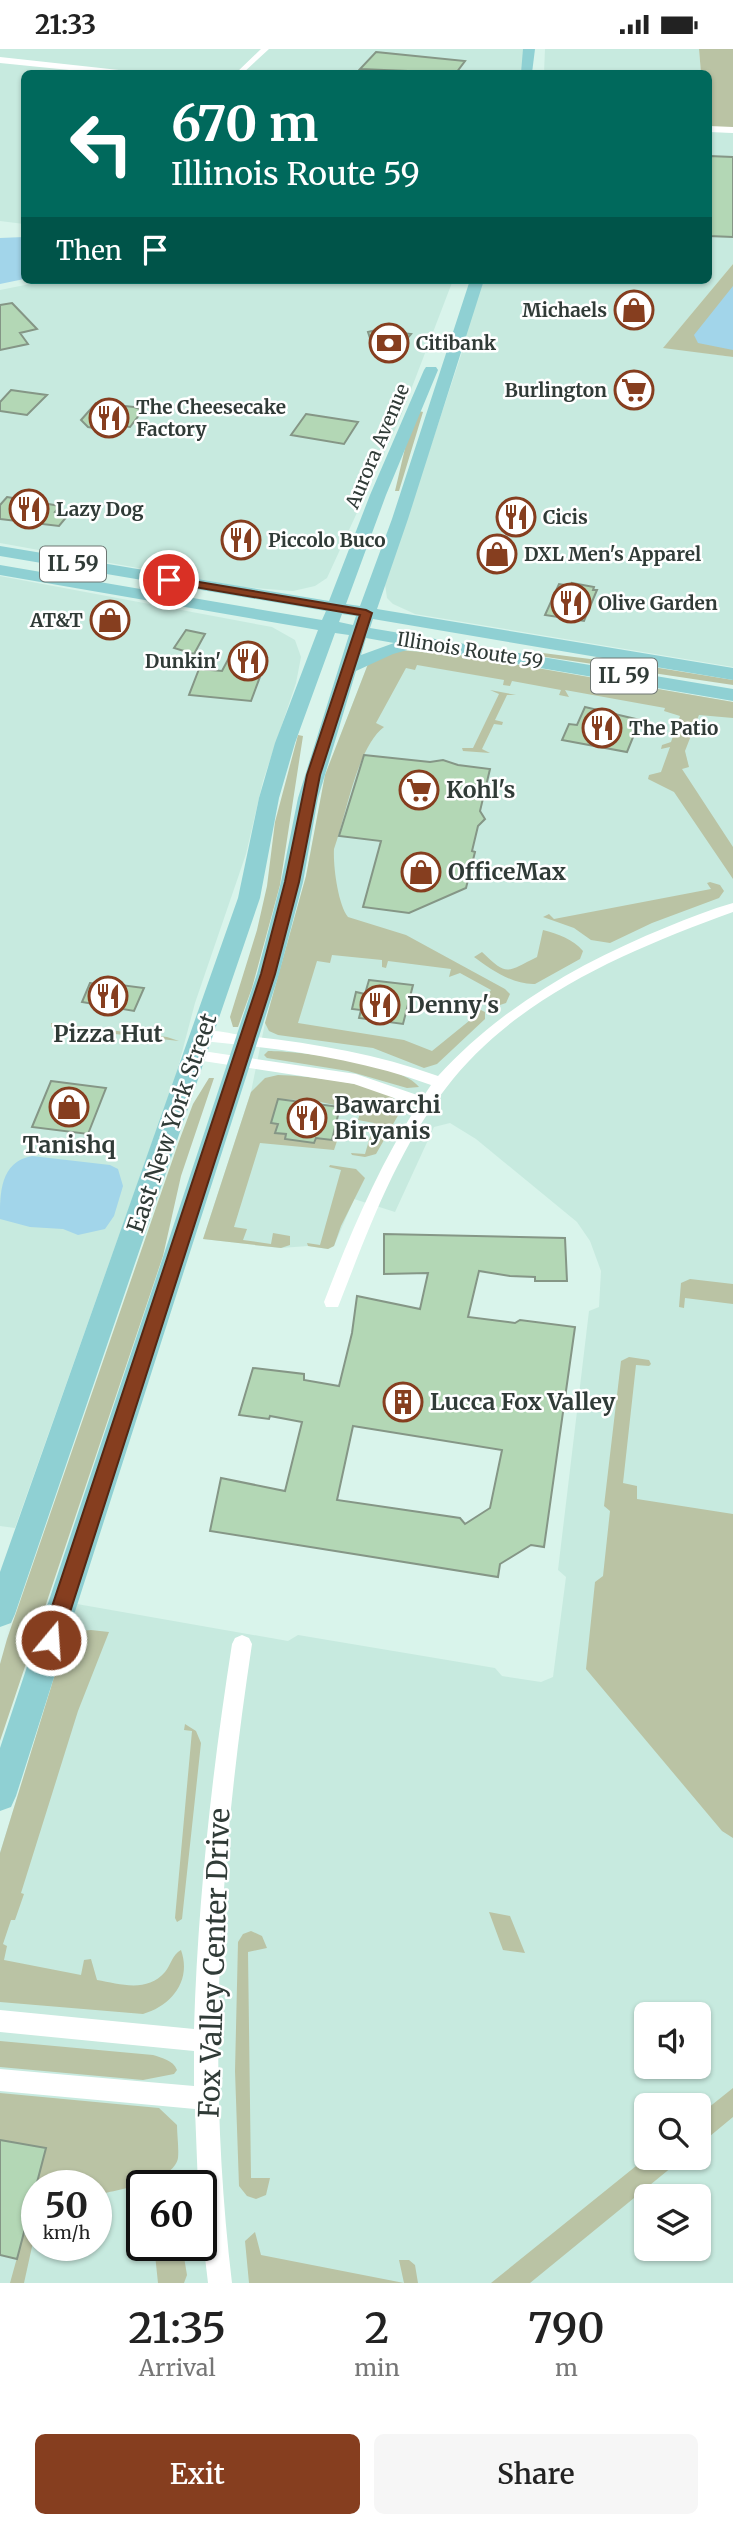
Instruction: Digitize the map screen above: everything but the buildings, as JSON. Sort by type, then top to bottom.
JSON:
[{"type":"main road","points":[[527,70],[529,49]]},
{"type":"main road","points":[[539,70],[541,49]]},
{"type":"main road","points":[[449,317],[461,284]]},
{"type":"main road","name":"Aurora Avenue","points":[[359,632],[476,284]]},
{"type":"main road","name":"Aurora Avenue","points":[[328,627],[434,359]]},
{"type":"main road","name":"Illinois Route 59","points":[[0,551],[733,674]]},
{"type":"main road","name":"IL 59","points":[[0,560],[20,555]]},
{"type":"main road","name":"Illinois Route 59","points":[[0,570],[733,695]]},
{"type":"main road","points":[[273,597],[313,590],[349,574]]},
{"type":"main road","points":[[379,578],[391,599],[417,613],[428,623]]},
{"type":"main road","points":[[261,615],[298,637],[314,663]]},
{"type":"main road","name":"East New York Street","points":[[0,1614],[200,1046],[249,898],[275,772],[328,627]]},
{"type":"main road","name":"East New York Street","points":[[0,1796],[281,929],[308,798],[359,632]]},
{"type":"main road","points":[[347,668],[387,650],[420,642]]},
{"type":"street","points":[[242,70],[265,49]]},
{"type":"street","points":[[0,60],[92,70]]},
{"type":"street","points":[[712,129],[733,130]]},
{"type":"street","points":[[332,1302],[379,1192],[426,1104],[441,1083],[482,1041],[548,992],[645,941],[733,907]]},
{"type":"street","points":[[200,1046],[243,1051],[344,1052],[379,1060],[441,1083]]},
{"type":"street","points":[[200,1046],[243,1051],[356,1079],[426,1104]]},
{"type":"street","name":"Fox Valley Center Drive","points":[[220,2283],[212,2206],[206,2099],[210,1934],[220,1802],[242,1644]]},
{"type":"street","points":[[0,2021],[207,2041]]},
{"type":"street","points":[[0,2080],[206,2099]]},
{"type":"shaded area","points":[[0,49],[524,49],[522,70],[21,70],[21,224],[0,221]]},
{"type":"shaded area","points":[[545,49],[699,49],[701,70],[544,70]]},
{"type":"shaded area","points":[[699,49],[733,49],[733,128],[712,127],[712,70],[701,70]]},
{"type":"shaded area","points":[[712,131],[733,133],[733,264],[664,347],[733,357],[733,667],[415,614],[393,604],[387,598],[385,584],[464,346],[467,322],[480,284],[712,284]]},
{"type":"shaded area","points":[[733,264],[733,357],[663,348]]},
{"type":"shaded area","points":[[30,284],[451,284],[399,421],[327,578],[315,586],[293,591],[243,587],[0,543],[0,290]]},
{"type":"shaded area","points":[[419,411],[423,412],[399,491],[395,491],[406,444]]},
{"type":"shaded area","points":[[0,576],[272,627],[295,640],[301,657],[296,683],[263,781],[246,854],[195,1003],[176,1075],[15,1528],[0,1526]]},
{"type":"shaded area","points":[[399,650],[468,656],[733,702],[733,718],[699,715],[685,751],[689,767],[682,769],[733,847],[733,879],[674,792],[648,779],[649,775],[661,772],[670,747],[661,749],[662,745],[671,742],[680,716],[664,711],[665,708],[565,690],[569,697],[559,695],[561,690],[512,681],[510,686],[503,685],[504,680],[417,665],[415,670],[406,668],[376,723],[384,727],[366,750],[359,766],[334,849],[335,875],[341,903],[348,917],[406,935],[510,994],[506,1003],[500,1005],[486,997],[491,990],[460,973],[449,977],[451,969],[388,961],[386,968],[382,967],[382,960],[332,955],[330,963],[317,961],[298,1023],[404,1040],[432,1051],[480,1012],[473,1006],[485,1012],[485,1019],[437,1064],[424,1068],[373,1048],[278,1035],[269,1031],[265,1023],[306,876],[325,775],[368,664]]},
{"type":"shaded area","points":[[413,650],[468,656],[733,702],[733,2283],[0,2283],[0,1853],[77,1604],[288,1641],[298,1635],[495,1668],[502,1676],[541,1682],[553,1677],[566,1577],[558,1570],[589,1311],[599,1307],[601,1271],[590,1241],[577,1222],[476,1139],[450,1123],[434,1127],[395,1212],[354,1199],[334,1246],[328,1249],[308,1246],[281,1248],[203,1239],[251,1092],[265,1023],[306,876],[325,775],[368,664]]},
{"type":"shaded area","points":[[527,651],[733,680],[733,685],[526,654]]},
{"type":"shaded area","points":[[490,690],[516,695],[507,695],[495,720],[503,722],[502,725],[494,724],[482,749],[490,753],[463,751],[462,748],[473,748],[499,694]]},
{"type":"shaded area","points":[[298,735],[303,736],[280,885],[252,988],[238,1027],[233,1027],[230,1017],[257,930],[267,886],[275,822]]},
{"type":"shaded area","points":[[707,883],[720,885],[724,891],[719,898],[652,923],[610,943],[591,940],[574,928],[543,917],[549,914],[554,919],[711,889]]},
{"type":"shaded area","points":[[543,930],[570,940],[583,951],[580,959],[535,984],[510,979],[474,957],[482,952],[503,969],[513,969],[537,957]]},
{"type":"shaded area","points":[[51,1023],[167,1037],[179,1041],[51,1027]]},
{"type":"shaded area","points":[[268,1051],[302,1053],[372,1065],[392,1071],[419,1087],[407,1088],[348,1071],[267,1058],[264,1055]]},
{"type":"shaded area","points":[[278,1075],[320,1078],[369,1087],[392,1097],[400,1112],[376,1154],[365,1157],[351,1153],[365,1154],[374,1123],[358,1120],[362,1105],[350,1103],[348,1108],[316,1101],[278,1099],[271,1123],[278,1124],[276,1133],[286,1134],[286,1139],[314,1143],[316,1138],[331,1140],[337,1122],[343,1123],[334,1150],[260,1143],[234,1227],[247,1229],[243,1240],[271,1244],[273,1233],[290,1236],[290,1245],[281,1248],[203,1239],[251,1092],[265,1078]]},
{"type":"shaded area","points":[[209,1078],[214,1078],[181,1176],[163,1256],[0,1741],[0,1664],[7,1639],[179,1141],[193,1104]]},
{"type":"shaded area","points":[[329,1167],[356,1169],[365,1178],[334,1246],[328,1249],[308,1246],[307,1243],[320,1245],[341,1170]]},
{"type":"shaded area","points":[[690,1279],[733,1284],[733,1304],[685,1298],[684,1308],[679,1307],[681,1283]]},
{"type":"shaded area","points":[[629,1357],[649,1360],[651,1364],[636,1365],[623,1483],[637,1486],[637,1499],[733,1514],[733,1838],[722,1831],[586,1669],[595,1582],[603,1576],[610,1511],[604,1506],[621,1361]]},
{"type":"shaded area","points":[[79,1631],[109,1632],[78,1711],[21,1893],[24,1894],[3,1944],[7,1946],[4,1960],[81,1975],[84,1960],[91,1959],[97,1980],[142,1985],[158,1979],[181,1950],[184,1972],[177,1991],[162,2005],[143,2014],[0,2002],[0,1853],[64,1645]]},
{"type":"shaded area","points":[[185,1724],[196,1731],[201,1743],[182,1919],[177,1922],[175,1918],[192,1731],[184,1730]]},
{"type":"shaded area","points":[[489,1912],[510,1916],[525,1953],[503,1950]]},
{"type":"shaded area","points":[[251,1931],[262,1936],[267,1948],[248,1952],[251,2178],[270,2178],[266,2195],[256,2199],[247,2196],[239,2186],[235,2071],[238,1942],[243,1934]]},
{"type":"shaded area","points":[[0,2041],[153,2055],[170,2062],[177,2070],[174,2074],[143,2080],[0,2067]]},
{"type":"shaded area","points":[[733,2088],[733,2117],[711,2135],[711,2106]]},
{"type":"shaded area","points":[[0,2093],[159,2108],[177,2125],[178,2158],[169,2170],[126,2170],[126,2188],[112,2191],[112,2170],[40,2170],[46,2149],[0,2140]]},
{"type":"shaded area","points":[[634,2168],[634,2170],[668,2170],[651,2184],[634,2184],[634,2198],[530,2283],[491,2283]]},
{"type":"shaded area","points":[[255,2232],[261,2255],[404,2283],[249,2283],[245,2241]]},
{"type":"shaded area","points":[[21,2243],[21,2261],[29,2261],[24,2283],[10,2283]]},
{"type":"shaded area","points":[[399,2260],[409,2260],[415,2265],[418,2283],[404,2283]]},
{"type":"shaded area","points":[[156,2261],[185,2261],[187,2275],[184,2283],[158,2283]]},
{"type":"water","points":[[21,237],[21,280],[0,284],[0,238]]},
{"type":"water","points":[[733,286],[733,350],[698,343],[694,335]]},
{"type":"water","points":[[32,1156],[110,1165],[118,1169],[123,1186],[114,1216],[105,1229],[78,1235],[63,1229],[30,1227],[0,1219],[0,1199],[8,1172],[21,1159]]},
{"type":"place","name":"Michaels","points":[[634,310]]},
{"type":"place","name":"Citibank","points":[[389,343]]},
{"type":"place","name":"Burlington","points":[[634,390]]},
{"type":"place","name":"The Cheesecake Factory","points":[[109,418]]},
{"type":"place","name":"Lazy Dog","points":[[29,509]]},
{"type":"place","name":"Cicis","points":[[516,517]]},
{"type":"place","name":"Piccolo Buco","points":[[241,540]]},
{"type":"place","name":"DXL Men's Apparel","points":[[497,554]]},
{"type":"place","name":"Olive Garden","points":[[571,603]]},
{"type":"place","name":"AT&T","points":[[110,620]]},
{"type":"place","name":"Dunkin'","points":[[248,661]]},
{"type":"place","name":"The Patio","points":[[602,728]]},
{"type":"place","name":"Kohl's","points":[[419,790]]},
{"type":"place","name":"OfficeMax","points":[[421,872]]},
{"type":"place","name":"Pizza Hut","points":[[108,996]]},
{"type":"place","name":"Denny's","points":[[380,1005]]},
{"type":"place","name":"Tanishq","points":[[69,1107]]},
{"type":"place","name":"Bawarchi Biryanis","points":[[307,1118]]},
{"type":"place","name":"Lucca Fox Valley","points":[[403,1402]]},
{"type":"route","points":[[51,1640],[268,974],[292,882],[314,775],[366,613],[169,580]]}]
